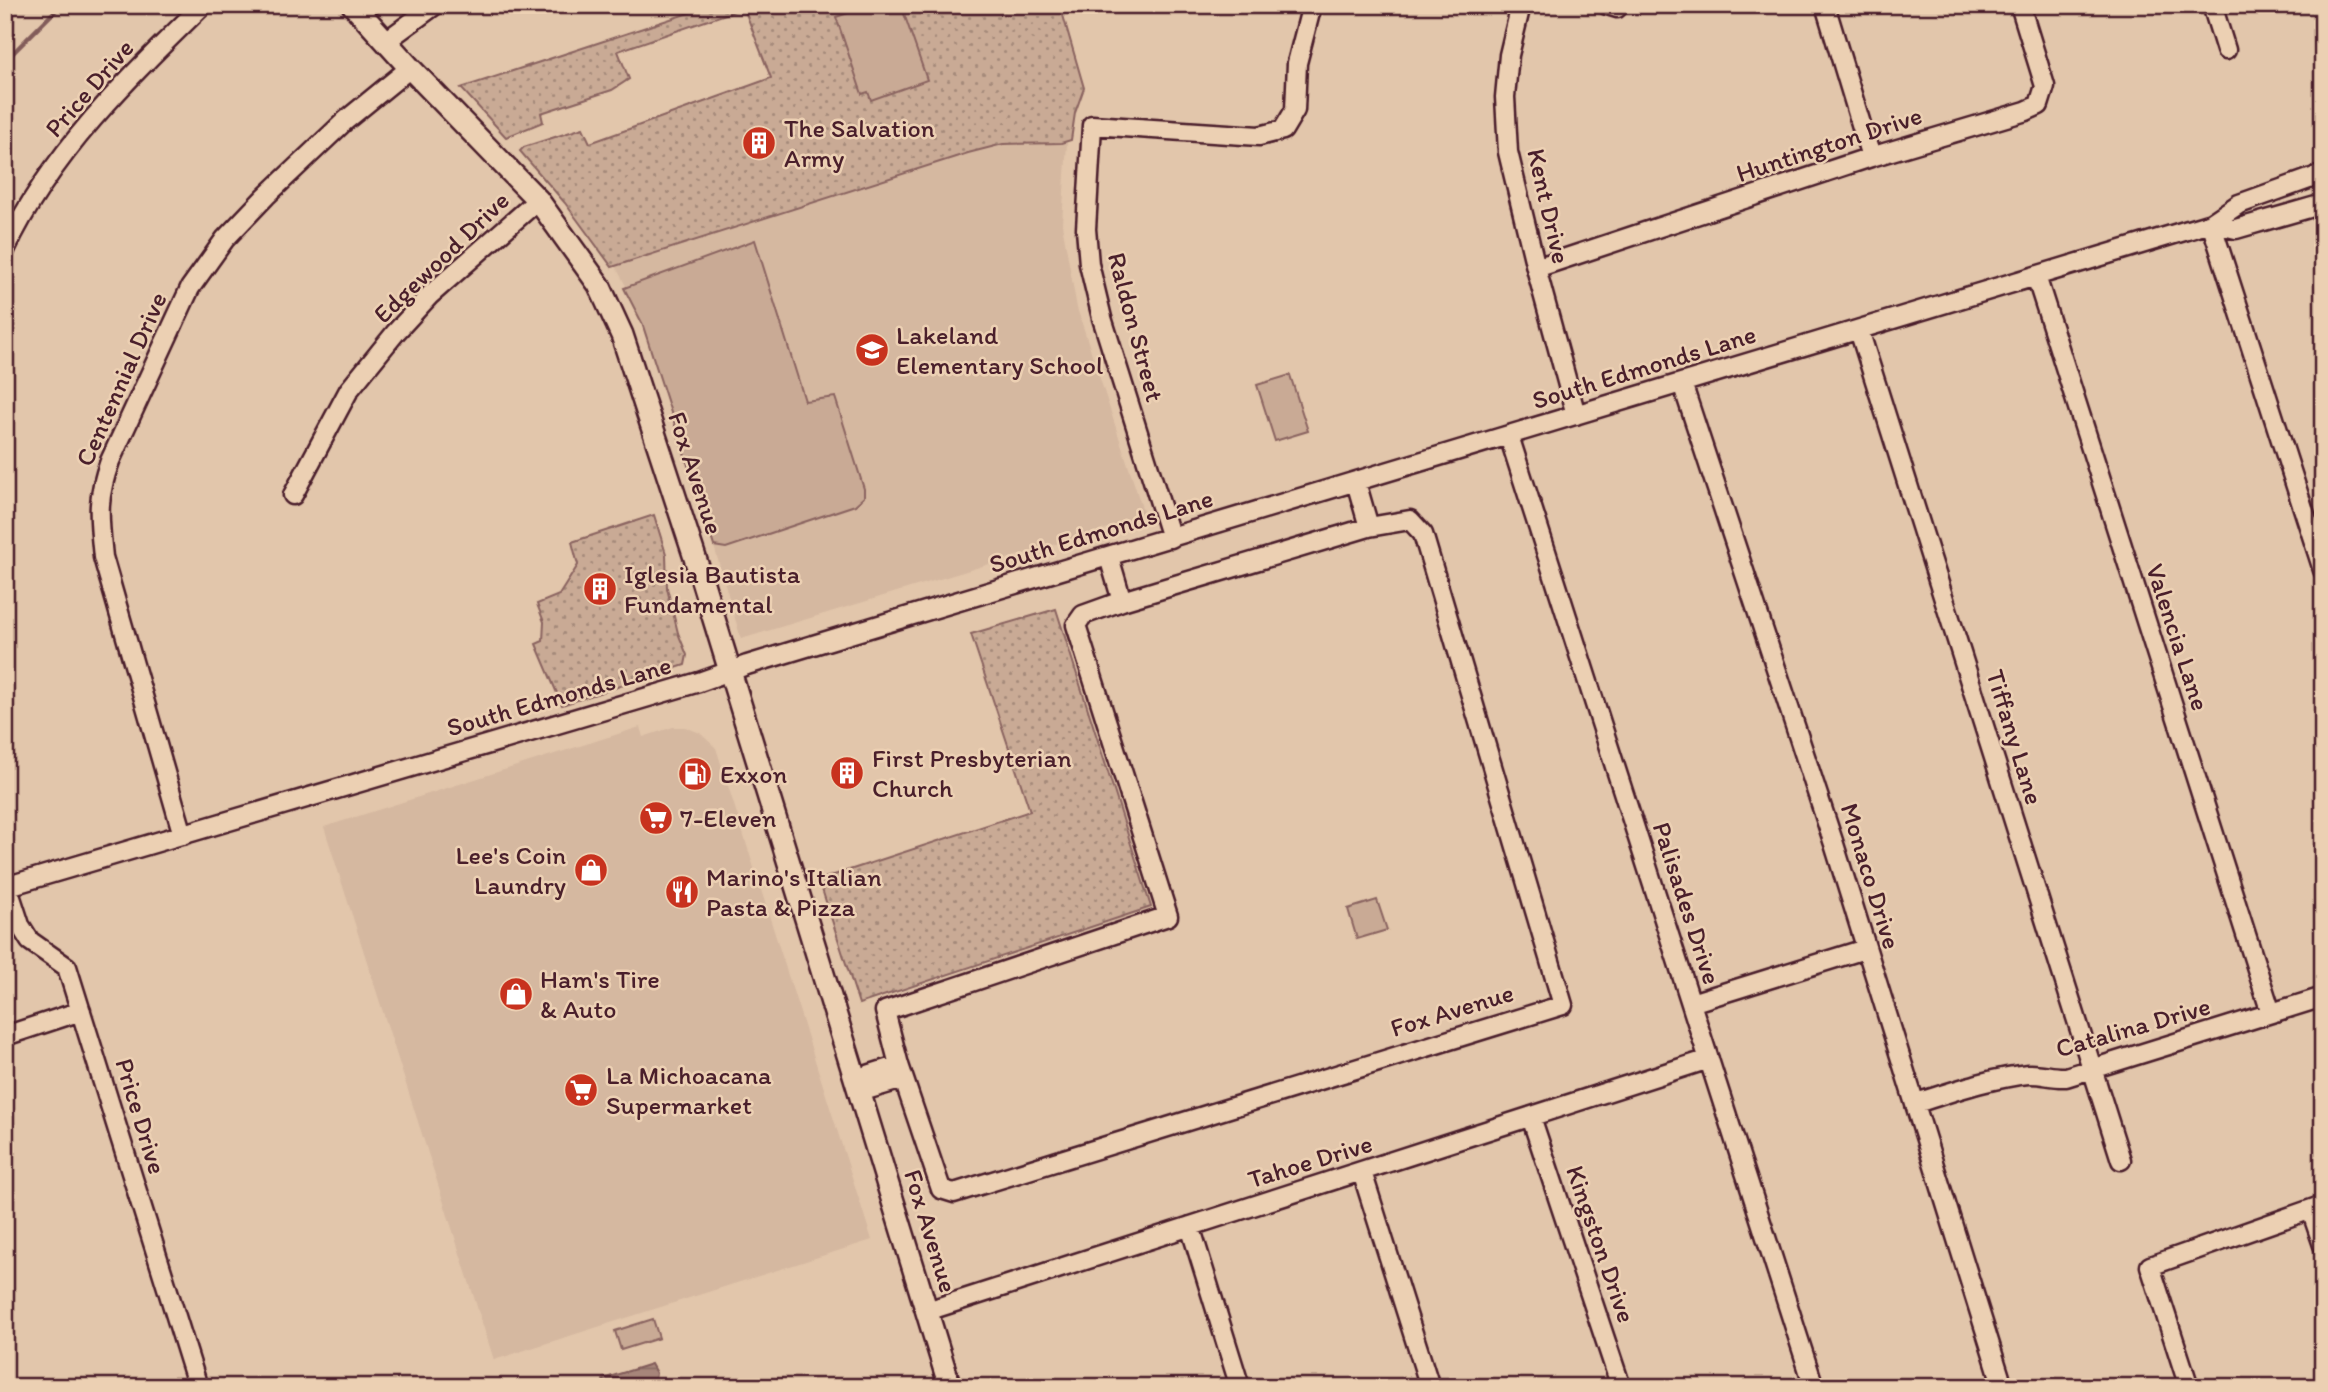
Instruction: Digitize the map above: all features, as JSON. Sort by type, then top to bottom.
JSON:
[{"type":"main road","name":"Fox Avenue","points":[[353,5],[538,200],[599,285],[622,335],[698,568],[950,1387]]},
{"type":"street","name":"Price Drive","points":[[5,250],[54,169],[112,95],[203,5]]},
{"type":"street","points":[[386,41],[435,5]]},
{"type":"street","name":"Raldon Street","points":[[1171,538],[1102,318],[1090,264],[1086,229],[1093,125],[1259,136],[1283,130],[1294,110],[1297,63],[1312,5]]},
{"type":"street","name":"Kent Drive","points":[[1521,5],[1509,55],[1505,97],[1508,152],[1576,415]]},
{"type":"street","points":[[1825,5],[1871,157]]},
{"type":"street","name":"Huntington Drive","points":[[1536,268],[1871,157],[2039,105],[2045,86],[2020,5]]},
{"type":"street","points":[[2212,5],[2226,50]]},
{"type":"street","name":"Centennial Drive","points":[[183,835],[103,557],[100,488],[190,288],[225,239],[266,195],[345,121],[410,68]]},
{"type":"street","name":"South Edmonds Lane","points":[[6,884],[183,835],[729,672],[2211,223],[2239,204],[2323,174]]},
{"type":"street","name":"Edgewood Drive","points":[[293,495],[349,390],[396,332],[430,295],[538,200]]},
{"type":"street","name":"South Edmonds Lane","points":[[2211,223],[2236,229],[2323,204]]},
{"type":"street","points":[[2211,223],[2323,570]]},
{"type":"street","name":"Valencia Lane","points":[[2036,276],[2270,1013]]},
{"type":"street","name":"Tiffany Lane","points":[[1859,330],[2121,1160]]},
{"type":"street","name":"Monaco Drive","points":[[1682,383],[1834,844],[2003,1387]]},
{"type":"street","name":"Palisades Drive","points":[[1509,436],[1814,1387]]},
{"type":"street","points":[[1356,482],[1369,527]]},
{"type":"street","name":"Fox Avenue","points":[[1410,520],[1423,534],[1563,1005],[954,1193],[941,1189],[901,1072],[885,1011],[1168,916],[1076,625],[1083,615],[1122,601],[1369,527],[1410,520]]},
{"type":"street","points":[[1109,556],[1122,601]]},
{"type":"street","name":"Price Drive","points":[[6,884],[20,925],[30,941],[67,967],[198,1387]]},
{"type":"street","points":[[1691,1003],[1866,949]]},
{"type":"street","name":"Catalina Drive","points":[[1916,1103],[1998,1078],[2032,1074],[2052,1078],[2066,1077],[2323,997]]},
{"type":"street","points":[[5,1036],[81,1011]]},
{"type":"street","name":"Tahoe Drive","points":[[927,1311],[1709,1059]]},
{"type":"street","points":[[857,1085],[901,1072]]},
{"type":"street","name":"Kingston Drive","points":[[1531,1117],[1621,1387]]},
{"type":"street","points":[[1362,1172],[1430,1387]]},
{"type":"street","points":[[2189,1387],[2150,1266],[2317,1208],[2323,1245]]},
{"type":"street","points":[[1190,1226],[1240,1387]]},
{"type":"shaded area","points":[[713,5],[1060,5],[1084,88],[1075,113],[1071,140],[1061,143],[1003,144],[968,153],[612,267],[565,203],[520,151],[524,147],[583,128],[590,143],[771,78],[745,11],[740,9],[618,51],[629,79],[612,90],[541,113],[543,122],[506,137],[461,88]]},
{"type":"shaded area","points":[[872,5],[901,5],[927,80],[871,100],[868,92],[862,94],[836,17]]},
{"type":"shaded area","name":"Lakeland Elementary School","points":[[1068,127],[1062,224],[1077,308],[1145,517],[741,639],[668,388],[640,312],[610,256],[992,131]]},
{"type":"shaded area","points":[[755,240],[805,401],[835,397],[864,489],[864,497],[855,505],[726,548],[714,546],[642,323],[624,288]]},
{"type":"shaded area","points":[[1290,375],[1308,431],[1275,441],[1257,385]]},
{"type":"shaded area","points":[[654,515],[666,554],[667,588],[678,633],[687,655],[685,665],[562,705],[536,644],[543,641],[544,622],[537,604],[559,595],[578,565],[572,542]]},
{"type":"shaded area","points":[[1056,609],[1151,907],[859,1004],[819,880],[1030,811],[971,634]]},
{"type":"shaded area","points":[[640,727],[643,737],[673,727],[685,727],[700,733],[716,748],[872,1240],[494,1360],[324,827]]},
{"type":"shaded area","points":[[1377,900],[1387,930],[1357,939],[1348,909]]},
{"type":"shaded area","points":[[653,1319],[659,1338],[621,1350],[615,1331]]},
{"type":"shaded area","points":[[651,1364],[656,1373],[655,1380],[632,1387],[605,1387],[603,1379]]},
{"type":"waterway","points":[[5,63],[61,5]]},
{"type":"place","name":"The Salvation Army","points":[[759,143]]},
{"type":"place","name":"Lakeland Elementary School","points":[[872,350]]},
{"type":"place","name":"Iglesia Bautista Fundamental","points":[[600,589]]},
{"type":"place","name":"First Presbyterian Church","points":[[847,773]]},
{"type":"place","name":"Exxon","points":[[695,774]]},
{"type":"place","name":"7-Eleven","points":[[656,818]]},
{"type":"place","name":"Lee's Coin Laundry","points":[[591,870]]},
{"type":"place","name":"Marino's Italian Pasta & Pizza","points":[[682,892]]},
{"type":"place","name":"Ham's Tire & Auto","points":[[516,994]]},
{"type":"place","name":"La Michoacana Supermarket","points":[[581,1090]]}]
